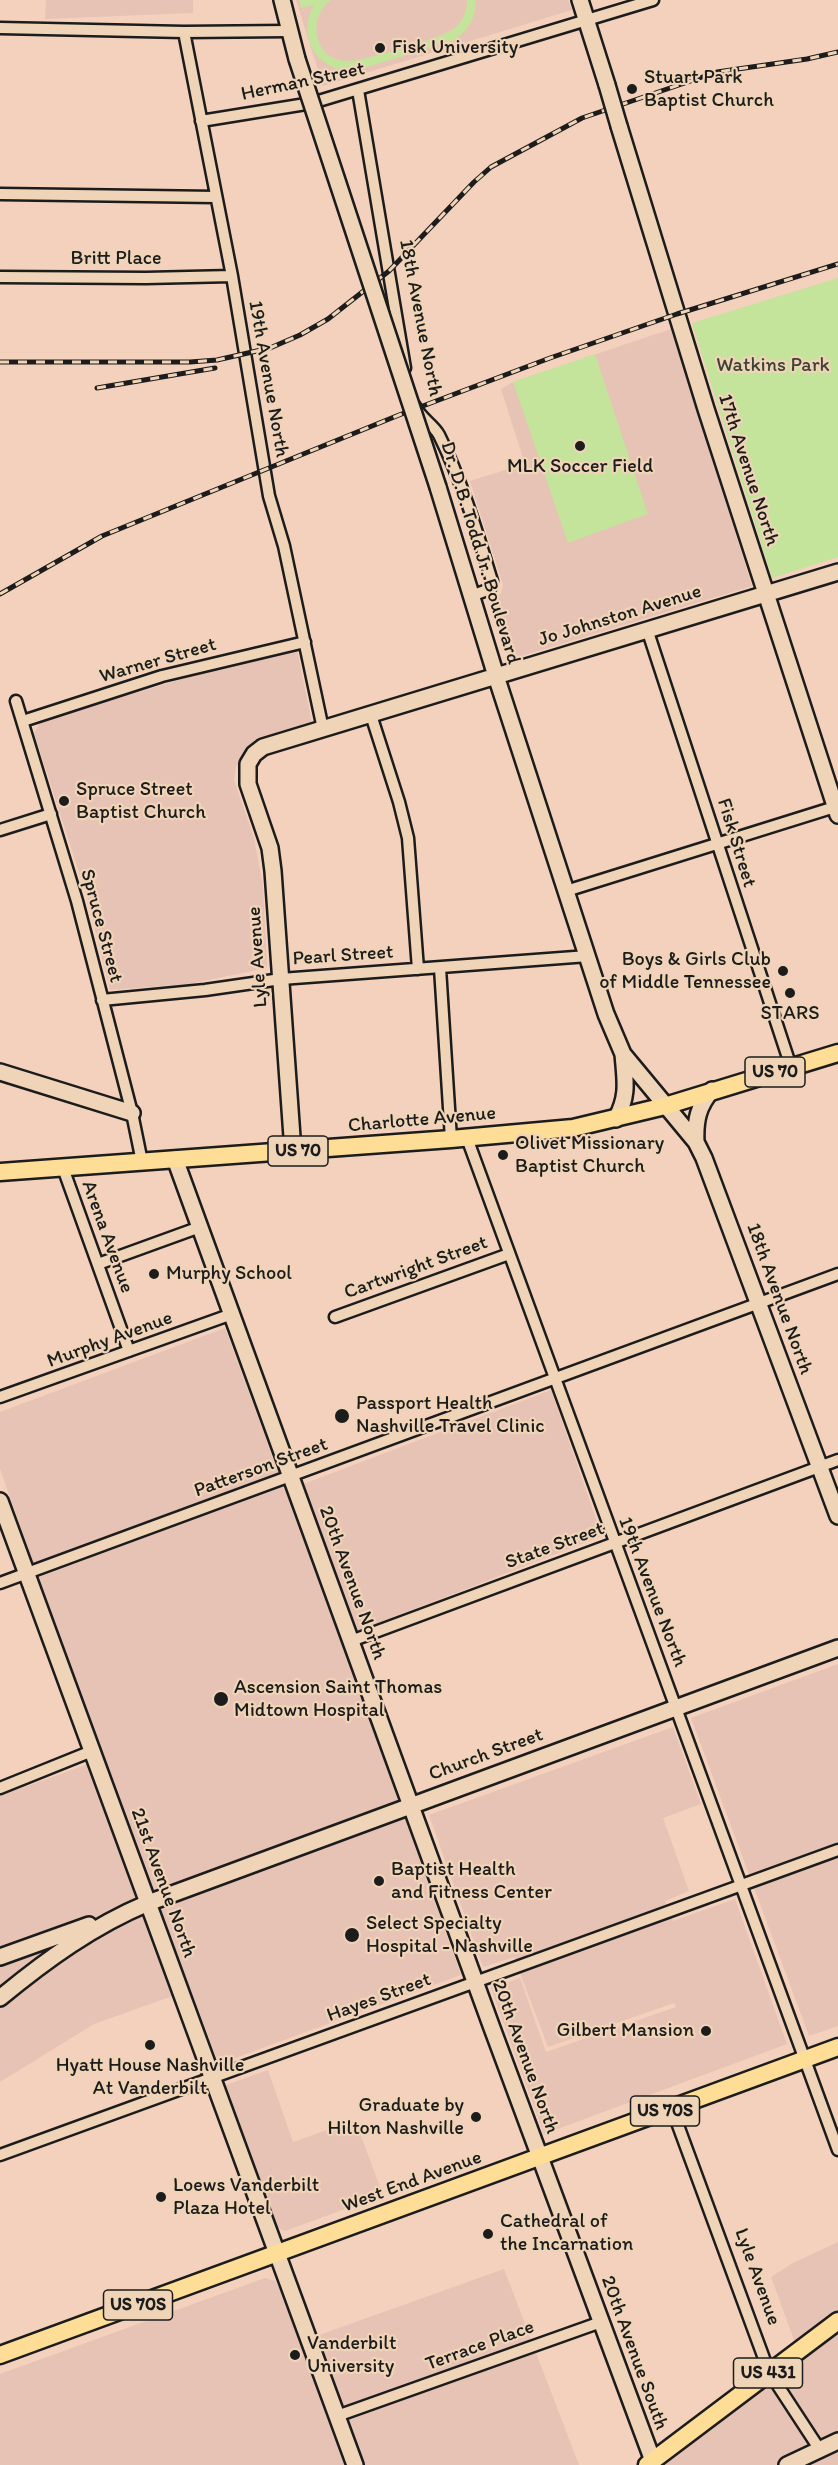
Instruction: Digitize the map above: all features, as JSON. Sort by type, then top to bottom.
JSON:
[{"type":"main road","name":"Dr. D.B. Todd Jr. Boulevard","points":[[282,0],[288,31],[438,487],[496,676],[606,1014],[623,1054],[665,1106]]},
{"type":"main road","name":"17th Avenue North","points":[[580,0],[706,410],[837,809]]},
{"type":"main road","name":"Jo Johnston Avenue","points":[[248,764],[254,754],[263,747],[838,572]]},
{"type":"main road","name":"Lyle Avenue","points":[[248,764],[248,784],[270,848],[293,1151]]},
{"type":"main road","name":"Charlotte Avenue","points":[[0,1172],[552,1131],[616,1119],[665,1106],[838,1053]]},
{"type":"main road","points":[[616,1119],[624,1105],[627,1093],[623,1054]]},
{"type":"main road","points":[[0,1072],[132,1113]]},
{"type":"main road","points":[[696,1142],[695,1124],[698,1112],[702,1101],[712,1090]]},
{"type":"main road","name":"18th Avenue North","points":[[665,1106],[696,1142],[838,1516]]},
{"type":"main road","name":"20th Avenue North","points":[[175,1159],[539,2157]]},
{"type":"main road","name":"21st Avenue North","points":[[0,1501],[355,2465]]},
{"type":"main road","name":"Church Street","points":[[128,1911],[838,1648]]},
{"type":"main road","points":[[0,1957],[128,1911]]},
{"type":"main road","points":[[0,1998],[56,1954],[128,1911]]},
{"type":"main road","name":"West End Avenue","points":[[0,2355],[838,2047]]},
{"type":"main road","name":"20th Avenue South","points":[[539,2157],[601,2322],[650,2463]]},
{"type":"main road","name":"US 431","points":[[650,2463],[838,2321]]},
{"type":"main road","points":[[787,2465],[838,2442]]},
{"type":"street","name":"Herman Street","points":[[201,121],[312,103],[653,0]]},
{"type":"street","points":[[0,28],[184,32],[288,31]]},
{"type":"street","name":"19th Avenue North","points":[[184,32],[232,276],[269,496],[284,546],[323,729]]},
{"type":"street","name":"18th Avenue North","points":[[358,90],[399,341],[411,395],[417,411],[437,432],[463,493],[492,581],[490,589],[471,596]]},
{"type":"street","points":[[0,194],[216,197]]},
{"type":"street","name":"Britt Place","points":[[0,277],[232,276]]},
{"type":"street","name":"Fisk Street","points":[[647,629],[791,1067]]},
{"type":"street","name":"Warner Street","points":[[23,721],[162,676],[305,642]]},
{"type":"street","name":"Spruce Street","points":[[16,701],[77,901],[132,1113],[142,1162]]},
{"type":"street","points":[[371,715],[406,825],[418,969]]},
{"type":"street","points":[[566,891],[717,843],[837,809]]},
{"type":"street","points":[[0,830],[51,814]]},
{"type":"street","name":"Pearl Street","points":[[102,1000],[281,979],[588,956]]},
{"type":"street","name":"19th Avenue North","points":[[440,968],[459,1139],[509,1254],[556,1378],[614,1544],[806,2058],[838,2150]]},
{"type":"street","name":"Arena Avenue","points":[[63,1168],[129,1351]]},
{"type":"street","points":[[98,1264],[200,1227]]},
{"type":"street","name":"Cartwright Street","points":[[336,1317],[509,1254]]},
{"type":"street","name":"Patterson Street","points":[[0,1583],[838,1274]]},
{"type":"street","name":"Murphy Avenue","points":[[0,1397],[232,1314]]},
{"type":"street","name":"State Street","points":[[351,1641],[838,1461]]},
{"type":"street","points":[[0,1788],[92,1751]]},
{"type":"street","name":"Hayes Street","points":[[0,2156],[838,1850]]},
{"type":"street","name":"Lyle Avenue","points":[[672,2109],[769,2372],[820,2450]]},
{"type":"street","name":"Terrace Place","points":[[337,2416],[601,2322]]},
{"type":"shaded area","points":[[46,0],[193,0],[193,13],[45,19]]},
{"type":"shaded area","name":"Fisk University","points":[[296,0],[568,0],[572,10],[323,86]]},
{"type":"shaded area","points":[[671,329],[752,586],[515,658],[507,653],[492,609],[492,602],[501,593],[503,585],[470,481],[525,464],[501,389],[513,382]]},
{"type":"shaded area","points":[[297,650],[312,723],[255,740],[236,767],[234,780],[254,838],[263,886],[267,968],[189,984],[110,990],[88,900],[34,733],[40,722],[235,663]]},
{"type":"shaded area","name":"Ascension Saint Thomas Midtown Hospital","points":[[225,1328],[285,1491],[551,1390],[602,1536],[340,1638],[461,1975],[219,2064],[152,1890],[84,1926],[148,1903],[181,1993],[94,2024],[0,2082],[0,1796],[102,1759],[0,1469],[0,1412]]},
{"type":"shaded area","points":[[838,1664],[838,2026],[809,2036],[691,1718]]},
{"type":"shaded area","points":[[673,1727],[701,1804],[663,1818],[689,1891],[665,1901],[673,1921],[735,1899],[787,2044],[544,2134],[491,1988],[520,1978],[546,2052],[676,2007],[674,2003],[548,2047],[514,1957],[483,1967],[429,1815]]},
{"type":"shaded area","points":[[268,2070],[293,2142],[355,2120],[383,2195],[285,2231],[277,2227],[226,2085]]},
{"type":"shaded area","points":[[838,2242],[838,2465],[647,2465],[798,2351],[771,2277],[793,2263]]},
{"type":"shaded area","name":"Vanderbilt University","points":[[504,2269],[579,2465],[0,2465],[0,2374],[265,2278],[275,2281],[308,2339]]},
{"type":"green space","points":[[299,0],[331,0],[323,7],[316,26],[320,45],[334,58],[353,61],[383,54],[448,32],[455,28],[462,19],[467,0],[476,0],[470,24],[452,41],[361,69],[347,70],[334,68],[315,53],[307,31],[314,5],[301,8]]},
{"type":"green space","name":"Watkins Park","points":[[838,278],[838,557],[772,578],[692,323]]},
{"type":"green space","name":"MLK Soccer Field","points":[[595,354],[648,514],[568,543],[513,382]]},
{"type":"railway","points":[[0,362],[190,362],[217,360],[270,348],[328,319],[389,271],[491,167],[582,118],[717,72],[807,59],[838,52]]},
{"type":"railway","points":[[0,594],[102,536],[399,415],[550,358],[677,314],[838,264]]},
{"type":"railway","points":[[97,388],[215,368]]},
{"type":"place","name":"Fisk University","points":[[380,48]]},
{"type":"place","name":"Stuart Park Baptist Church","points":[[632,89]]},
{"type":"place","name":"MLK Soccer Field","points":[[580,446]]},
{"type":"place","name":"Spruce Street Baptist Church","points":[[64,801]]},
{"type":"place","name":"Boys & Girls Club of Middle Tennessee","points":[[783,971]]},
{"type":"place","name":"STARS","points":[[790,993]]},
{"type":"place","name":"Olivet Missionary Baptist Church","points":[[503,1155]]},
{"type":"place","name":"Murphy School","points":[[154,1274]]},
{"type":"place","name":"Passport Health Nashville Travel Clinic","points":[[342,1416]]},
{"type":"place","name":"Ascension Saint Thomas Midtown Hospital","points":[[221,1699]]},
{"type":"place","name":"Baptist Health and Fitness Center","points":[[379,1881]]},
{"type":"place","name":"Select Specialty Hospital - Nashville","points":[[352,1935]]},
{"type":"place","name":"Gilbert Mansion","points":[[706,2031]]},
{"type":"place","name":"Hyatt House Nashville At Vanderbilt","points":[[150,2045]]},
{"type":"place","name":"Graduate by Hilton Nashville","points":[[476,2117]]},
{"type":"place","name":"Loews Vanderbilt Plaza Hotel","points":[[161,2197]]},
{"type":"place","name":"Cathedral of the Incarnation","points":[[488,2234]]},
{"type":"place","name":"Vanderbilt University","points":[[295,2355]]}]
